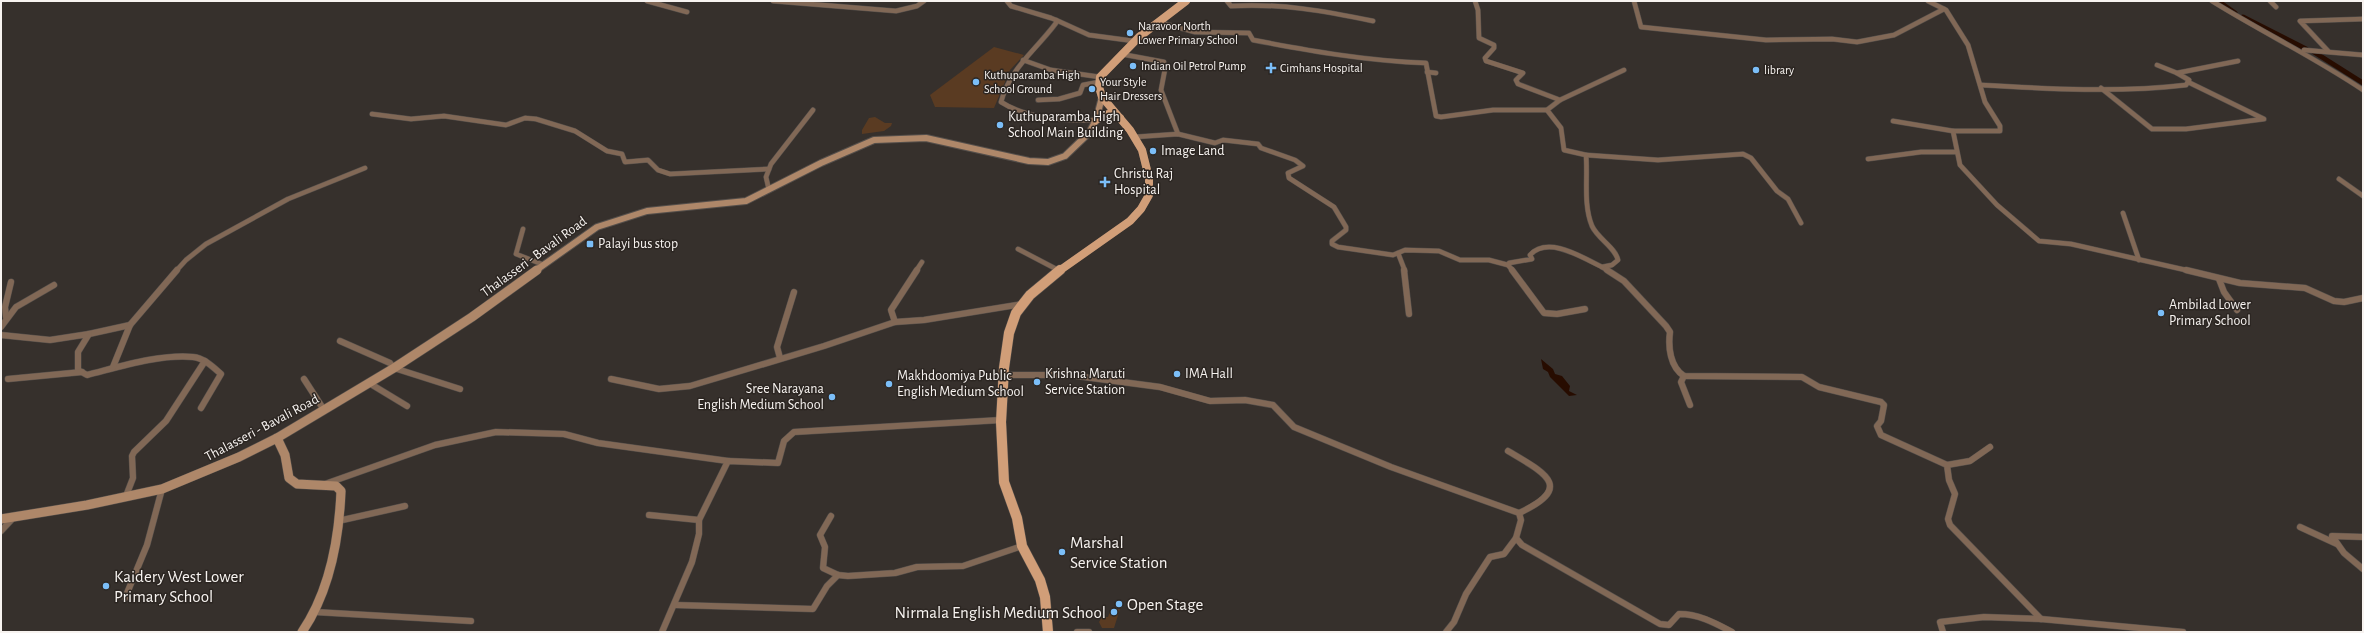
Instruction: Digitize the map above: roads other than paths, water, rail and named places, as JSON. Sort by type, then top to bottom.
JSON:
[{"type":"main road","points":[[1048,632],[1045,597],[1040,580],[1022,546],[1016,518],[1004,482],[1001,452],[1001,420],[1004,376],[1010,333],[1016,313],[1030,295],[1060,271],[1130,221],[1141,209],[1148,195],[1149,178],[1142,150],[1117,114],[1102,97],[1100,79],[1134,41],[1162,23],[1186,1]]},
{"type":"main road","name":"Thalasseri - Bavali Road","points":[[1,520],[162,489],[206,472],[277,438],[394,368],[472,317],[597,227],[618,219],[654,210],[746,201],[821,163],[874,140],[926,138],[1029,162],[1048,162],[1065,156],[1089,133],[1097,117],[1102,97]]},
{"type":"main road","points":[[1097,117],[1108,114],[1117,114]]},
{"type":"main road","points":[[277,438],[285,455],[289,478],[297,484],[325,484],[336,486],[341,491],[338,521],[328,574],[315,612],[302,632]]},
{"type":"street","points":[[647,1],[687,12]]},
{"type":"street","points":[[773,1],[896,11],[917,6],[924,1]]},
{"type":"street","points":[[1007,1],[1011,6],[1056,20],[1089,35],[1134,41]]},
{"type":"street","points":[[1227,1],[1231,6],[1263,4],[1309,8],[1373,21]]},
{"type":"street","points":[[1475,1],[1478,10],[1478,38],[1494,45],[1485,58],[1486,61],[1522,73],[1516,80],[1518,84],[1560,100]]},
{"type":"street","points":[[1634,1],[1641,27],[1708,32],[1766,40],[1869,41],[1894,35],[1944,9]]},
{"type":"street","points":[[1893,121],[1952,131],[2000,131],[2000,126],[1985,102],[1981,84],[1968,45],[1955,22],[1944,9],[1928,1]]},
{"type":"street","points":[[2212,1],[2239,18],[2301,50],[2363,90]]},
{"type":"street","points":[[2270,1],[2276,7]]},
{"type":"street","points":[[2328,51],[2300,21],[2363,19]]},
{"type":"street","points":[[1056,20],[1054,27],[1015,68],[1007,83],[1001,102],[1007,107],[1072,121],[1097,117]]},
{"type":"street","points":[[1162,23],[1195,32],[1249,33],[1253,40],[1320,53],[1378,61],[1426,63],[1436,116],[1458,117],[1475,112],[1547,110],[1547,108],[1560,100],[1624,70]]},
{"type":"street","points":[[2301,50],[2361,54],[2363,56]]},
{"type":"street","points":[[1121,54],[1164,62],[1166,67],[1161,88],[1163,100],[1176,124],[1178,134]]},
{"type":"street","points":[[1023,60],[1051,70],[1100,79]]},
{"type":"street","points":[[2177,73],[2238,61]]},
{"type":"street","points":[[2101,88],[2152,129],[2186,129],[2264,118],[2188,82],[2189,80],[2177,73],[2157,65]]},
{"type":"street","points":[[1427,72],[1436,73]]},
{"type":"street","points":[[1038,100],[1059,99],[1080,94],[1083,85],[1100,79]]},
{"type":"street","points":[[1981,84],[2042,89],[2161,88],[2186,85],[2188,82]]},
{"type":"street","points":[[769,190],[766,177],[777,154],[797,133],[813,110]]},
{"type":"street","points":[[1547,110],[1561,128],[1564,150],[1586,155],[1658,160],[1743,154],[1751,158],[1777,191],[1788,199],[1801,223]]},
{"type":"street","points":[[372,114],[411,119],[444,116],[502,125],[525,118],[549,122],[575,131],[607,151],[622,154],[625,162],[648,160],[658,170],[670,174],[769,169]]},
{"type":"street","points":[[1952,131],[1960,165],[1996,205],[2025,227],[2039,241],[2071,244],[2219,279],[2304,288],[2334,301],[2344,302],[2363,298]]},
{"type":"street","points":[[1134,137],[1178,134],[1215,143],[1223,140],[1258,144],[1267,151],[1295,160],[1303,166],[1288,173],[1289,178],[1334,207],[1346,227],[1346,230],[1332,241],[1332,244],[1344,248],[1393,256],[1405,250],[1439,251],[1460,260],[1489,260],[1508,265],[1544,313],[1557,314],[1584,309]]},
{"type":"street","points":[[1868,159],[1921,152],[1956,152]]},
{"type":"street","points":[[1586,155],[1588,172],[1587,210],[1598,235],[1617,256],[1618,260],[1612,265],[1602,267]]},
{"type":"street","points":[[113,367],[130,325],[186,260],[206,244],[288,199],[365,168]]},
{"type":"street","points":[[2339,179],[2363,196]]},
{"type":"street","points":[[2123,213],[2139,260]]},
{"type":"street","points":[[523,229],[516,254],[544,264]]},
{"type":"street","points":[[1508,265],[1510,263],[1532,259],[1530,255],[1531,252],[1544,248],[1562,249],[1602,267],[1624,281],[1666,326],[1670,332],[1668,345],[1671,355],[1678,372],[1684,376],[1802,378],[1819,387],[1881,402],[1884,405],[1881,421],[1877,426],[1881,435],[1947,465],[1970,461],[1990,447]]},
{"type":"street","points":[[1018,249],[1060,271]]},
{"type":"street","points":[[1398,253],[1404,266],[1409,314]]},
{"type":"street","points":[[895,322],[891,310],[922,262]]},
{"type":"street","points":[[1591,262],[1612,265]]},
{"type":"street","points":[[2219,279],[2224,292],[2237,310]]},
{"type":"street","points":[[6,318],[5,307],[11,282]]},
{"type":"street","points":[[1,327],[6,318],[20,305],[54,285]]},
{"type":"street","points":[[780,358],[777,347],[794,292]]},
{"type":"street","points":[[611,380],[632,382],[659,388],[690,386],[824,346],[895,322],[924,320],[1023,304]]},
{"type":"street","points":[[1,335],[50,340],[89,334],[130,325]]},
{"type":"street","points":[[89,334],[78,352],[78,370],[87,374],[96,374],[113,367],[167,358],[193,357],[205,361],[221,374],[201,408]]},
{"type":"street","points":[[340,341],[390,363],[394,368],[460,389]]},
{"type":"street","points":[[126,496],[133,478],[132,456],[134,452],[166,421],[205,361]]},
{"type":"street","points":[[8,379],[82,372]]},
{"type":"street","points":[[1004,376],[1069,375],[1160,387],[1210,400],[1245,400],[1273,405],[1280,410],[1294,427],[1391,467],[1519,513],[1545,501],[1551,493],[1551,488],[1540,472],[1508,451]]},
{"type":"street","points":[[1684,376],[1681,382],[1690,405]]},
{"type":"street","points":[[304,379],[324,410]]},
{"type":"street","points":[[369,383],[407,406]]},
{"type":"street","points":[[325,484],[435,445],[474,435],[496,432],[564,434],[598,443],[728,461],[778,463],[783,440],[789,434],[794,432],[1001,420]]},
{"type":"street","points":[[662,632],[675,605],[692,562],[700,534],[699,520],[728,461]]},
{"type":"street","points":[[1947,465],[1948,480],[1955,494],[1948,519],[1950,525],[2041,619]]},
{"type":"street","points":[[125,598],[139,571],[156,517],[162,489]]},
{"type":"street","points":[[338,521],[405,506]]},
{"type":"street","points":[[1446,632],[1454,622],[1466,594],[1490,557],[1504,554],[1516,538],[1521,520],[1519,513]]},
{"type":"street","points":[[649,515],[699,520]]},
{"type":"street","points":[[830,516],[820,535],[825,542],[826,553],[823,568],[838,575],[895,573],[910,568],[924,566],[963,566],[1022,546]]},
{"type":"street","points":[[1,531],[14,517]]},
{"type":"street","points":[[2300,526],[2338,544]]},
{"type":"street","points":[[2363,537],[2332,536],[2344,553],[2363,569]]},
{"type":"street","points":[[1516,538],[1522,545],[1660,624],[1669,625],[1679,614],[1698,615],[1732,632]]},
{"type":"street","points":[[675,605],[813,609],[830,581],[838,575]]},
{"type":"street","points":[[315,612],[471,621]]},
{"type":"street","points":[[1942,632],[1940,622],[1984,617],[2041,619],[2183,632]]},
{"type":"street","points":[[1076,632],[1089,632]]},
{"type":"waterway","points":[[2218,1],[2235,13]]},
{"type":"waterway","points":[[2243,17],[2306,49]]},
{"type":"waterway","points":[[2314,52],[2363,83]]},
{"type":"place","name":"Naravoor North Lower Primary School","points":[[1130,33]]},
{"type":"place","name":"Indian Oil Petrol Pump","points":[[1133,66]]},
{"type":"place","name":"Cimhans Hospital","points":[[1271,68]]},
{"type":"place","name":"library","points":[[1756,70]]},
{"type":"place","name":"Kuthuparamba High School Ground","points":[[976,82]]},
{"type":"place","name":"Your Style Hair Dressers","points":[[1092,89]]},
{"type":"place","name":"Kuthuparamba High School Main Building","points":[[1000,125]]},
{"type":"place","name":"Image Land","points":[[1153,151]]},
{"type":"place","name":"Christu Raj Hospital","points":[[1105,182]]},
{"type":"place","name":"Palayi bus stop","points":[[590,244]]},
{"type":"place","name":"Ambilad Lower Primary School","points":[[2161,313]]},
{"type":"place","name":"IMA Hall","points":[[1177,374]]},
{"type":"place","name":"Krishna Maruti Service Station","points":[[1037,382]]},
{"type":"place","name":"Makhdoomiya Public English Medium School","points":[[889,384]]},
{"type":"place","name":"Sree Narayana English Medium School","points":[[832,397]]},
{"type":"place","name":"Marshal Service Station","points":[[1062,552]]},
{"type":"place","name":"Kaidery West Lower Primary School","points":[[106,586]]},
{"type":"place","name":"Open Stage","points":[[1119,604]]},
{"type":"place","name":"Nirmala English Medium School","points":[[1114,612]]}]
